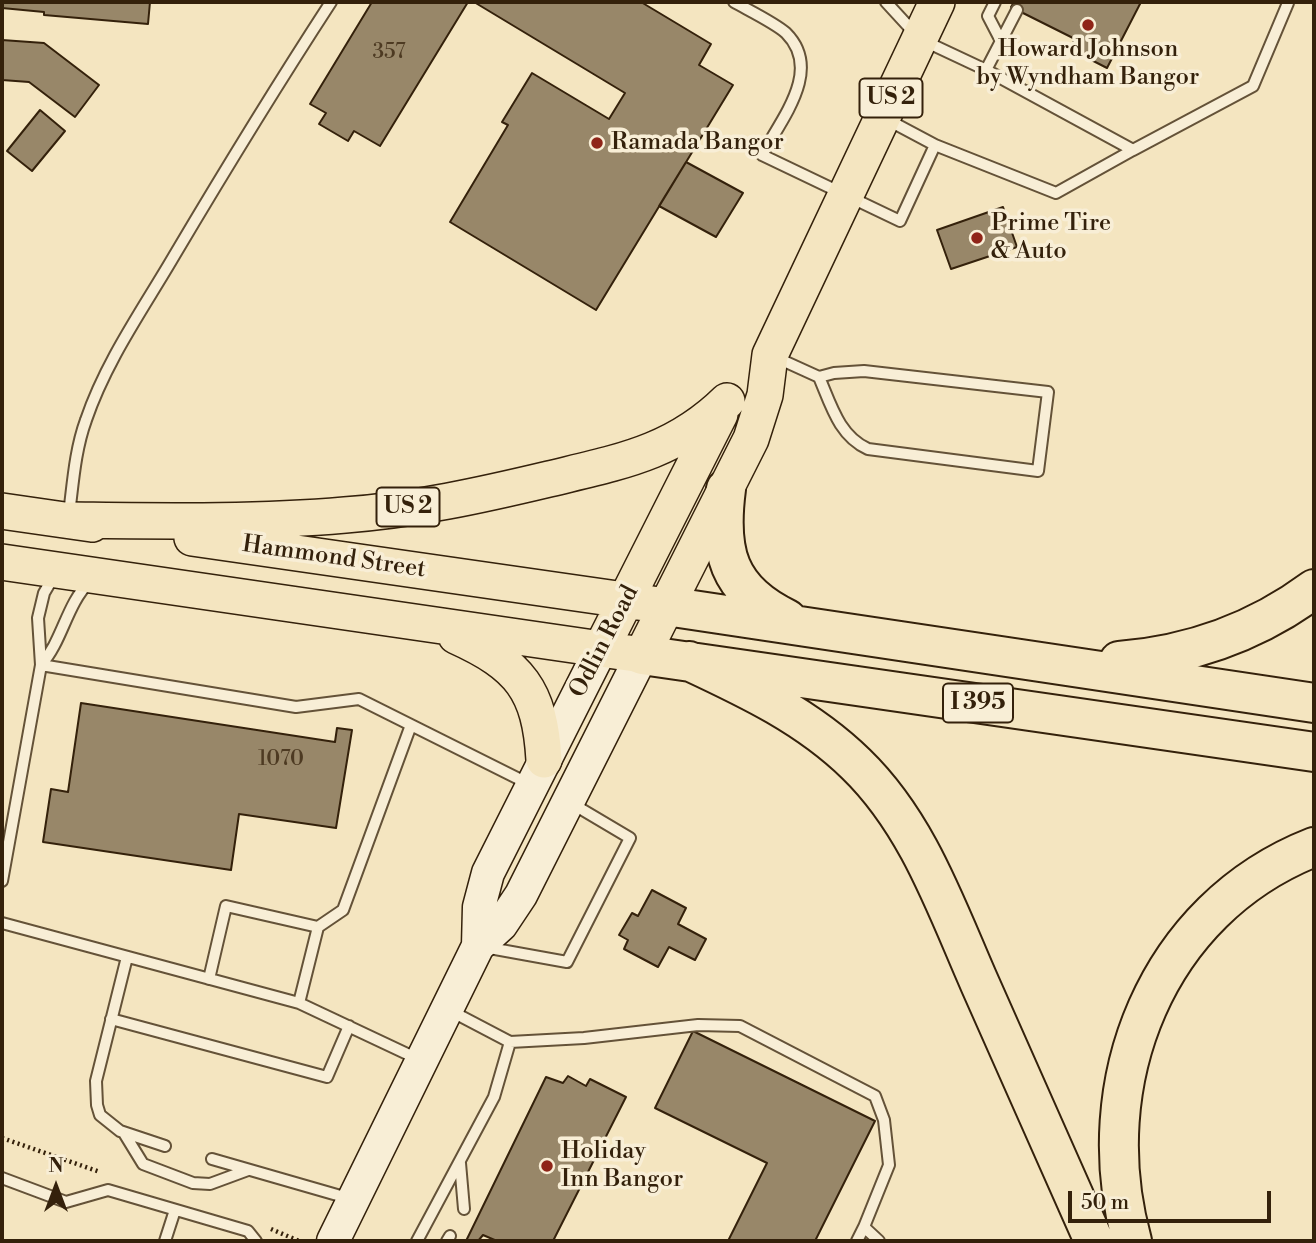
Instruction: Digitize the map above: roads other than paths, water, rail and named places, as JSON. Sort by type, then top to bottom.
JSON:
[{"type":"highway","points":[[726,489],[723,539],[733,573],[755,601],[808,628]]},
{"type":"highway","points":[[1045,663],[1133,660],[1209,645],[1259,624],[1314,589]]},
{"type":"highway","name":"I 395","points":[[666,606],[1314,703]]},
{"type":"highway","name":"I 395","points":[[642,655],[1314,752]]},
{"type":"highway","points":[[689,662],[755,693],[820,733],[856,764],[899,815],[932,875],[1094,1241]]},
{"type":"highway","points":[[1132,1241],[1118,1161],[1119,1105],[1131,1052],[1151,1000],[1179,952],[1221,904],[1245,883],[1272,866],[1314,847]]},
{"type":"main road","name":"Odlin Road","points":[[642,655],[759,419],[770,355],[937,2]]},
{"type":"main road","name":"Odlin Road","points":[[601,649],[727,401],[751,371],[770,355]]},
{"type":"main road","name":"US 2","points":[[68,520],[212,521],[304,518],[388,510],[475,496],[649,453],[687,435],[727,401]]},
{"type":"main road","name":"Hammond Street","points":[[2,511],[666,606]]},
{"type":"main road","points":[[58,570],[68,520]]},
{"type":"main road","points":[[2,562],[642,655]]},
{"type":"main road","points":[[420,624],[475,645],[502,662],[519,677],[528,690],[541,721],[538,773]]},
{"type":"street","name":"Odlin Road","points":[[478,946],[479,907],[486,881],[601,649]]},
{"type":"street","name":"Odlin Road","points":[[333,1241],[478,946],[496,931],[512,910],[570,802],[642,655]]},
{"type":"lane","points":[[68,520],[79,445],[84,424],[100,384],[266,103],[331,2]]},
{"type":"lane","points":[[734,2],[786,33],[802,60],[801,85],[762,155],[900,221],[935,145]]},
{"type":"lane","points":[[886,2],[920,39],[986,71],[1133,150]]},
{"type":"lane","points":[[995,2],[988,16],[1001,41]]},
{"type":"lane","points":[[883,117],[935,145],[1056,192],[1252,86],[1288,3]]},
{"type":"lane","points":[[986,71],[1017,10]]},
{"type":"lane","points":[[770,355],[819,377],[864,371],[1048,392],[1038,471],[868,449],[853,441],[841,428],[819,377]]},
{"type":"lane","points":[[2,881],[41,665],[38,618],[44,593],[58,570]]},
{"type":"lane","points":[[41,665],[58,642],[76,598],[95,576]]},
{"type":"lane","points":[[41,665],[296,707],[359,699],[411,725],[538,773]]},
{"type":"lane","points":[[299,1003],[318,927],[343,910],[411,725]]},
{"type":"lane","points":[[478,946],[567,962],[630,838],[570,802]]},
{"type":"lane","points":[[209,979],[226,906],[318,927]]},
{"type":"lane","points":[[2,923],[299,1003],[422,1060]]},
{"type":"lane","points":[[127,957],[95,1094],[100,1115],[108,1123],[123,1133],[164,1146]]},
{"type":"lane","points":[[447,1009],[510,1042],[584,1038],[698,1025],[740,1026],[875,1096],[884,1120],[889,1165],[857,1241]]},
{"type":"lane","points":[[111,1019],[327,1077],[349,1026]]},
{"type":"lane","points":[[417,1241],[494,1097],[510,1042]]},
{"type":"lane","points":[[123,1133],[143,1164],[192,1183],[210,1184],[248,1170]]},
{"type":"lane","points":[[212,1159],[353,1200]]},
{"type":"lane","points":[[460,1161],[464,1209]]},
{"type":"lane","points":[[2,1178],[66,1202],[108,1191],[248,1231],[256,1241]]},
{"type":"lane","points":[[165,1241],[176,1210]]},
{"type":"lane","points":[[864,1227],[879,1241]]},
{"type":"place","name":"Howard Johnson by Wyndham Bangor","points":[[1088,25]]},
{"type":"place","name":"Ramada Bangor","points":[[597,143]]},
{"type":"place","name":"Prime Tire & Auto","points":[[977,238]]},
{"type":"place","name":"Holiday Inn Bangor","points":[[547,1166]]}]
